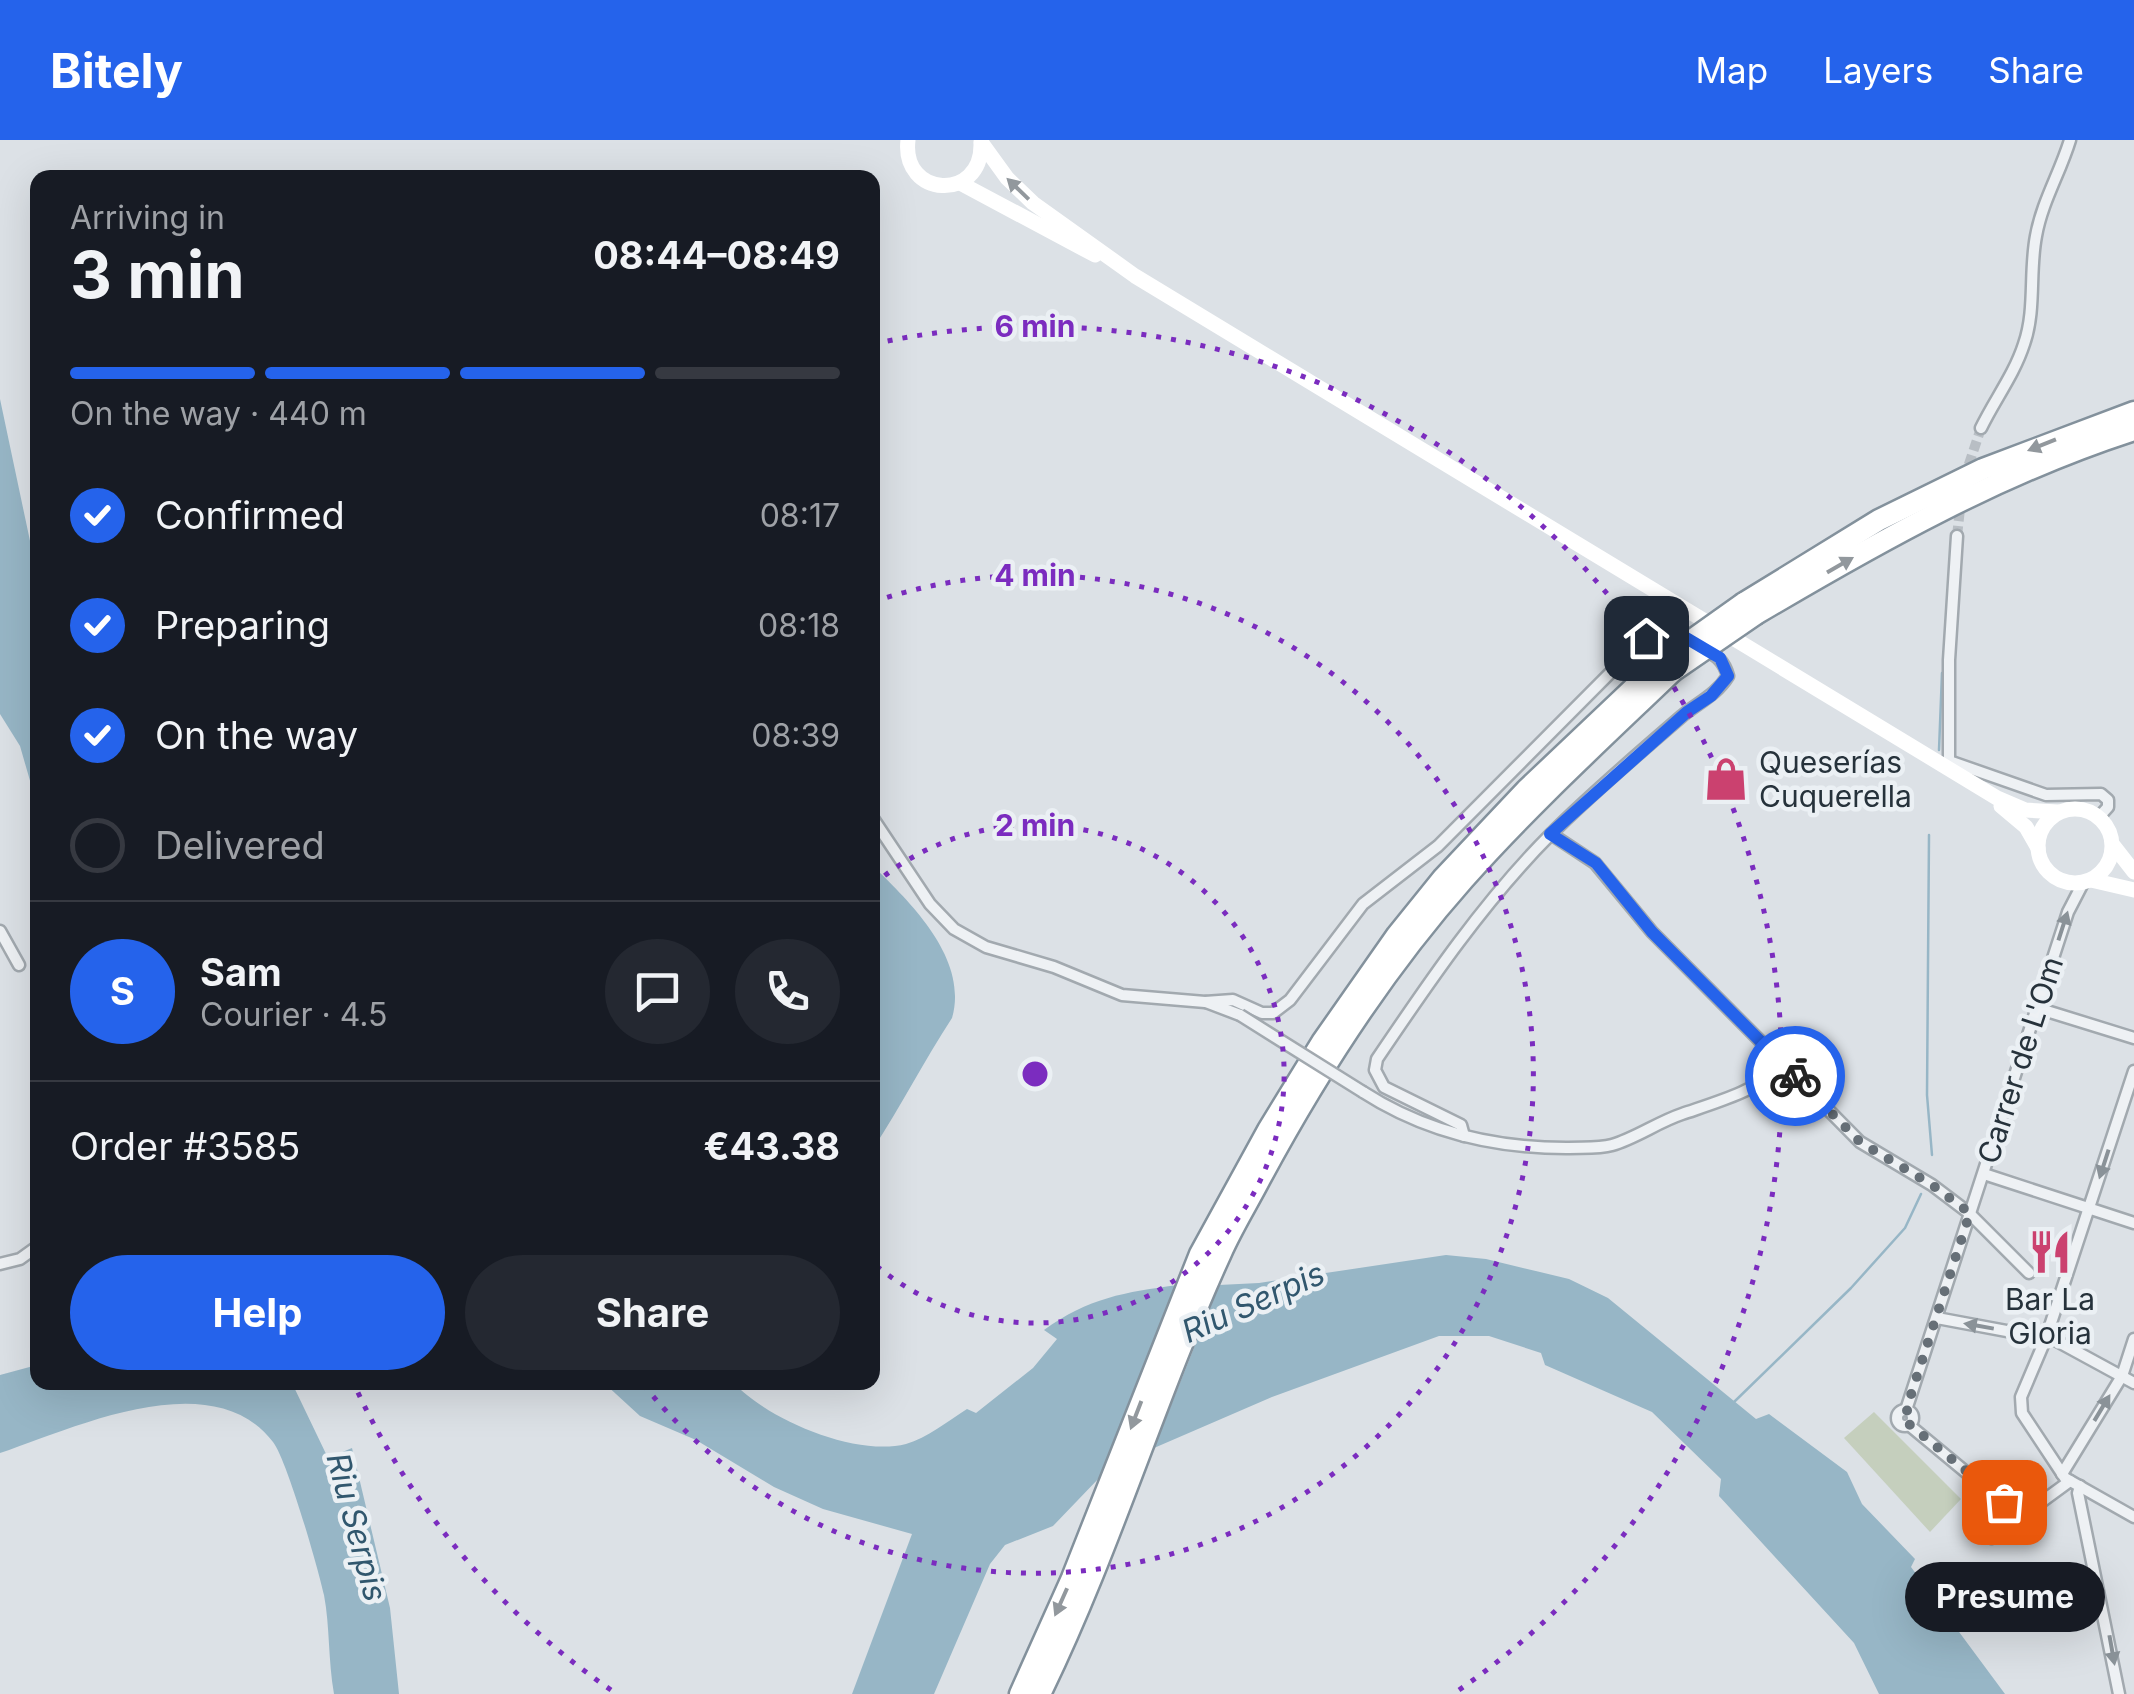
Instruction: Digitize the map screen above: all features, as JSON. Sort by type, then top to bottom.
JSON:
[{"type":"highway","points":[[1040,1694],[1180,1327],[1200,1254],[1322,1042],[1378,961],[1443,878],[1483,834],[1667,666],[1879,520],[1983,469],[2134,412]]},
{"type":"highway","points":[[1750,608],[2010,477],[2134,430]]},
{"type":"highway","points":[[1020,1694],[1107,1514]]},
{"type":"main road","points":[[960,183],[977,166],[981,141]]},
{"type":"main road","points":[[981,141],[1007,178],[1033,204],[1122,267]]},
{"type":"main road","points":[[904,143],[915,172],[924,180],[936,185],[960,183],[1122,267],[1949,765],[1996,798],[2025,810],[2058,812],[2079,808],[2100,817],[2113,845],[2107,866],[2087,881]]},
{"type":"main road","points":[[1996,798],[2026,828],[2053,876],[2062,881],[2087,881],[2134,890]]},
{"type":"main road","points":[[2038,849],[2042,828],[2058,812]]},
{"type":"main road","points":[[2113,845],[2134,872]]},
{"type":"street","points":[[1981,428],[2002,394],[2026,341],[2031,314],[2032,256],[2040,216],[2070,140]]},
{"type":"street","points":[[1956,536],[1949,660],[1949,765],[2046,795],[2101,794],[2108,800],[2108,807],[2100,817]]},
{"type":"street","points":[[880,829],[930,904],[954,928],[986,948],[1054,967],[1112,992],[1205,1002],[1233,1000],[1268,1014],[1284,1007],[1362,904],[1432,853],[1634,649],[1654,632],[1667,628],[1720,658],[1728,676],[1711,696],[1687,712],[1550,834],[1490,904],[1376,1059],[1375,1070],[1384,1087],[1461,1125],[1464,1136]]},
{"type":"street","points":[[1550,834],[1596,863],[1652,932],[1860,1142],[1970,1213],[2028,1273]]},
{"type":"street","name":"Carrer de L'Om","points":[[2020,1516],[1909,1424],[1912,1413],[1906,1410],[2068,912],[2087,881]]},
{"type":"street","points":[[0,931],[19,965]]},
{"type":"street","points":[[1205,1002],[1240,1015],[1401,1114],[1464,1136],[1532,1148],[1609,1146],[1754,1088],[1785,1066]]},
{"type":"street","points":[[2036,1008],[2134,1038]]},
{"type":"street","points":[[2120,1694],[2070,1480],[2022,1413],[2021,1397],[2046,1338],[2134,1071]]},
{"type":"street","points":[[1984,1174],[2134,1223]]},
{"type":"street","points":[[0,1264],[15,1261],[30,1251]]},
{"type":"street","points":[[1937,1318],[2046,1338],[2134,1382]]},
{"type":"street","points":[[1992,1538],[2070,1480],[2122,1376],[2134,1339]]},
{"type":"street","points":[[2070,1480],[2134,1517]]},
{"type":"green space","points":[[1874,1412],[1961,1499],[1930,1532],[1844,1438]]},
{"type":"water","points":[[0,399],[30,541],[30,781],[20,746],[0,714]]},
{"type":"water","points":[[880,873],[919,915],[944,954],[955,996],[952,1018],[880,1137]]},
{"type":"water","name":"Riu Serpis","points":[[1446,1255],[1486,1259],[1569,1279],[1608,1298],[1756,1419],[1769,1414],[1847,1472],[1862,1504],[1915,1559],[1911,1567],[2005,1694],[1879,1694],[1854,1643],[1719,1496],[1721,1479],[1652,1412],[1545,1365],[1541,1353],[1489,1336],[1439,1336],[1272,1397],[1154,1448],[1219,1285],[1259,1283]]},
{"type":"water","points":[[1178,1285],[1101,1476],[1053,1526],[1005,1545],[990,1564],[934,1694],[852,1694],[912,1534],[823,1509],[774,1487],[696,1440],[640,1416],[612,1390],[742,1390],[768,1410],[813,1432],[862,1445],[906,1444],[967,1409],[976,1413],[1033,1368],[1057,1339],[1044,1330],[1060,1319],[1108,1298]]},
{"type":"water","name":"Riu Serpis","points":[[30,1367],[30,1390],[295,1390],[328,1458],[352,1448],[390,1608],[399,1694],[334,1694],[324,1595],[294,1491],[273,1442],[247,1418],[215,1406],[141,1408],[65,1429],[0,1453],[0,1375]]},
{"type":"waterway","points":[[1939,750],[1942,673]]},
{"type":"waterway","points":[[1929,835],[1927,1095],[1932,1155]]},
{"type":"waterway","points":[[1733,1403],[1851,1288],[1905,1228],[1921,1194]]},
{"type":"tunnel","points":[[1964,479],[1981,428]]},
{"type":"tunnel","points":[[1957,536],[1961,500]]},
{"type":"way so far","points":[[1795,1076],[1860,1142],[1970,1213],[1906,1410],[1912,1413],[1909,1424],[1926,1441],[2004,1502]]},
{"type":"place","name":"Queserías Cuquerella","points":[[1726,779]]},
{"type":"place","name":"Bar La Gloria","points":[[2050,1252]]},
{"type":"place","name":"Presume","points":[[2004,1502]]},
{"type":"route","points":[[1646,638],[1660,629],[1676,632],[1720,658],[1728,676],[1711,696],[1687,712],[1550,834],[1596,863],[1652,932],[1795,1076]]}]
